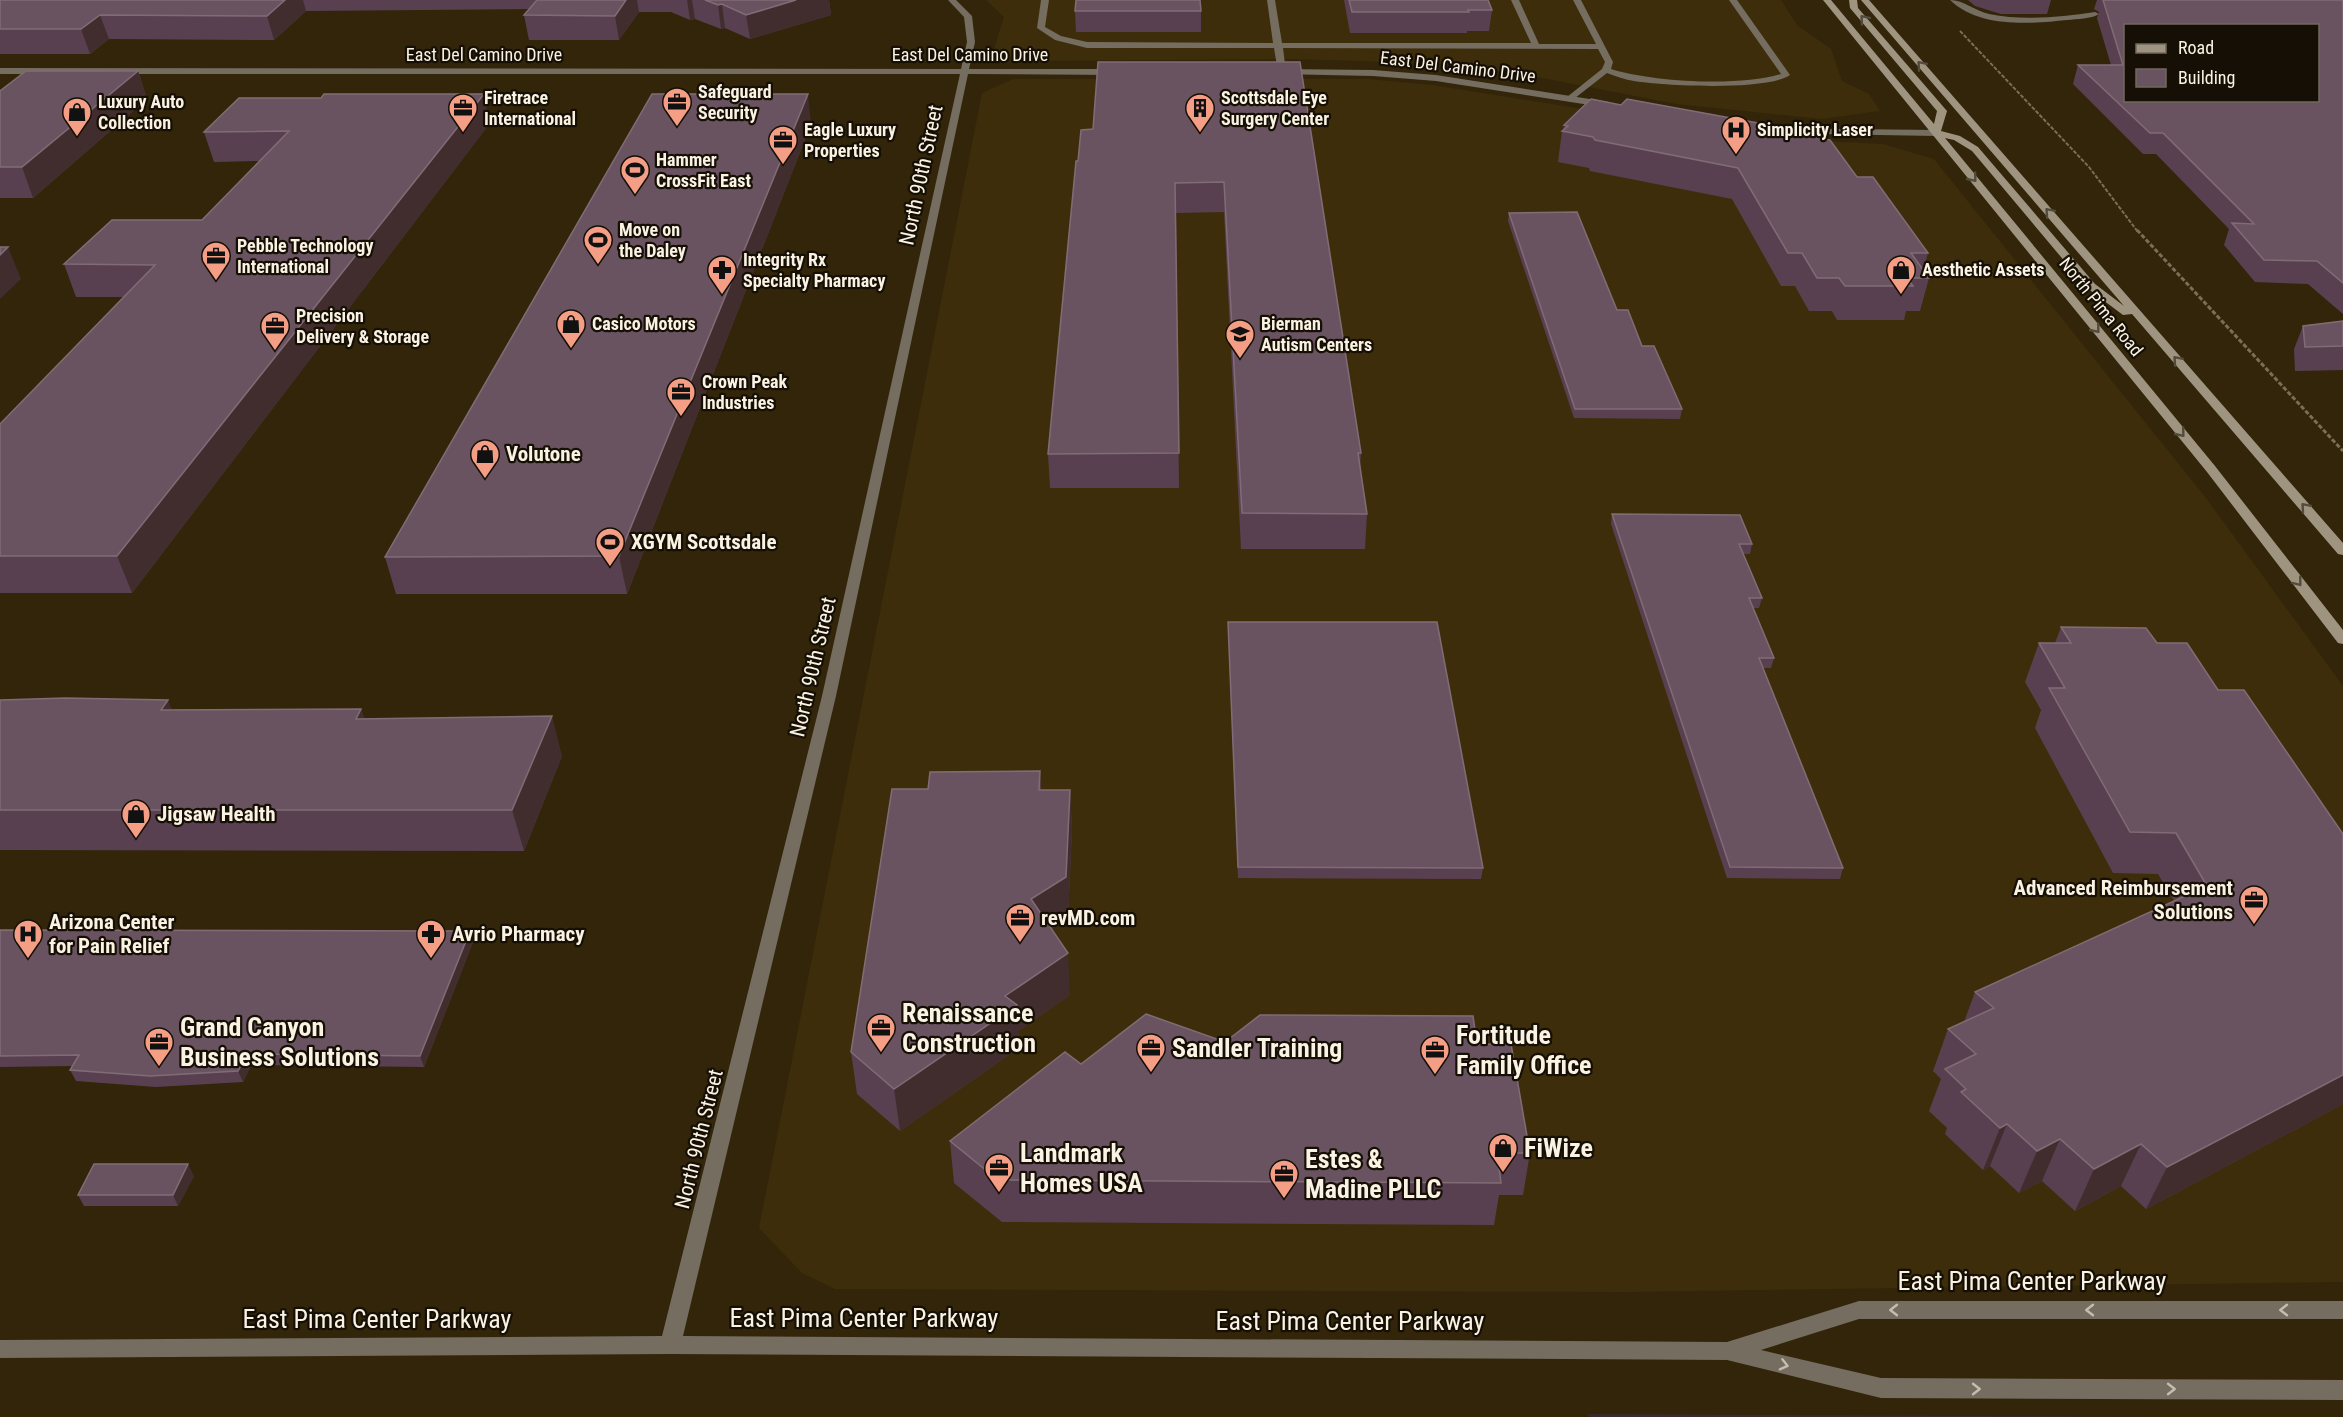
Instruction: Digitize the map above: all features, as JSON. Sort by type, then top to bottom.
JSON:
[{"type":"main road","name":"North Pima Road","points":[[1827,0],[2211,469],[2343,640]]},
{"type":"main road","points":[[1853,0],[1854,8],[1942,111],[1936,133],[1957,138],[1975,149],[2091,286],[2153,333]]},
{"type":"main road","name":"North Pima Road","points":[[1865,0],[2343,551]]},
{"type":"street","name":"North 90th Street","points":[[670,1346],[828,696],[964,71],[972,31],[968,16],[952,0]]},
{"type":"street","points":[[1046,0],[1041,28],[1058,38],[1087,45],[1603,47]]},
{"type":"street","points":[[1271,0],[1282,72]]},
{"type":"street","points":[[1515,0],[1536,46]]},
{"type":"street","points":[[1570,99],[1606,70],[1609,62],[1577,0]]},
{"type":"street","points":[[1606,70],[1636,79],[1753,82],[1777,80],[1786,75],[1733,0]]},
{"type":"street","points":[[1954,0],[1962,8],[1992,17],[2048,19],[2095,14]]},
{"type":"street","name":"East Del Camino Drive","points":[[0,70],[1132,72]]},
{"type":"street","name":"East Del Camino Drive","points":[[1271,72],[1425,77],[1615,106]]},
{"type":"street","points":[[1758,129],[1936,133]]},
{"type":"street","name":"East Pima Center Parkway","points":[[1727,1351],[1859,1310],[2343,1310]]},
{"type":"street","name":"East Pima Center Parkway","points":[[0,1349],[670,1346],[1727,1351],[1881,1388],[2343,1390]]},
{"type":"path","points":[[1954,25],[2090,167],[2145,241],[2343,451]]},
{"type":"shaded area","points":[[986,0],[1781,0],[1797,25],[1831,49],[1842,81],[1869,94],[1880,111],[1822,119],[1676,104],[1542,78],[1432,63],[1289,59],[1022,61],[993,52],[1004,17]]},
{"type":"shaded area","points":[[1013,79],[1368,79],[1433,85],[1664,122],[1722,136],[1883,144],[1934,159],[2206,498],[2343,686],[2343,1282],[1623,1292],[835,1289],[802,1273],[759,1228],[982,93]]},
{"type":"shaded area","points":[[1588,1414],[2152,1417],[1589,1417]]},
{"type":"building","points":[[0,0],[285,0],[267,16],[100,15],[81,29],[0,29]]},
{"type":"building","points":[[537,0],[626,0],[615,16],[524,15]]},
{"type":"building","points":[[705,0],[796,0],[746,15],[722,4],[718,5]]},
{"type":"building","points":[[1076,0],[1200,0],[1201,11],[1075,11]]},
{"type":"building","points":[[1349,0],[1488,0],[1492,10],[1352,12]]},
{"type":"building","points":[[2103,0],[2343,0],[2343,283],[2317,261],[2264,260],[2232,223],[2254,224],[2163,133],[2150,133],[2078,65],[2123,65]]},
{"type":"building","points":[[1098,62],[1300,62],[1361,453],[1358,453],[1367,514],[1242,513],[1224,182],[1175,183],[1179,453],[1048,454],[1076,161],[1078,161],[1081,130],[1093,129]]},
{"type":"building","points":[[26,71],[138,71],[22,167],[0,167],[0,91]]},
{"type":"building","points":[[324,94],[484,94],[117,556],[0,556],[0,424],[155,265],[64,264],[112,220],[202,220],[289,131],[204,132],[239,98],[321,98]]},
{"type":"building","points":[[652,94],[808,94],[619,556],[385,557]]},
{"type":"building","points":[[1591,99],[1621,105],[1627,99],[1769,125],[1771,129],[1830,140],[1857,177],[1873,177],[1928,253],[1911,253],[1929,278],[1907,278],[1913,286],[1845,286],[1839,278],[1817,278],[1802,253],[1788,253],[1738,168],[1595,140],[1593,137],[1562,131],[1568,126],[1564,125]]},
{"type":"building","points":[[1577,212],[1617,310],[1628,310],[1642,346],[1654,346],[1682,409],[1575,409],[1509,213]]},
{"type":"building","points":[[0,247],[8,247],[0,255]]},
{"type":"building","points":[[2343,321],[2343,346],[2305,347],[2303,326]]},
{"type":"building","points":[[1612,514],[1740,515],[1752,544],[1739,544],[1762,598],[1749,598],[1774,658],[1759,658],[1843,868],[1730,867]]},
{"type":"building","points":[[1228,622],[1437,622],[1483,868],[1238,867]]},
{"type":"building","name":"Advanced Reimbursement Solutions","points":[[2061,627],[2146,628],[2157,643],[2187,643],[2218,690],[2244,690],[2343,834],[2343,1075],[2167,1167],[2141,1144],[2094,1169],[2060,1139],[2037,1151],[2007,1124],[2000,1128],[1961,1092],[1966,1089],[1945,1069],[1976,1054],[1948,1029],[1994,1008],[1975,992],[2207,886],[2176,833],[2130,832],[2049,688],[2065,688],[2039,643],[2071,643]]},
{"type":"building","points":[[65,698],[168,700],[161,710],[361,709],[356,719],[552,716],[512,810],[0,810],[0,700]]},
{"type":"building","points":[[1040,771],[1039,790],[1070,790],[1066,877],[1031,899],[1068,953],[1005,996],[1017,1005],[894,1089],[851,1052],[892,789],[928,789],[930,772]]},
{"type":"building","points":[[0,930],[470,931],[420,1056],[247,1054],[238,1071],[150,1076],[70,1070],[79,1055],[0,1056]]},
{"type":"building","points":[[1146,1014],[1225,1042],[1260,1015],[1473,1016],[1477,1044],[1511,1044],[1530,1153],[1497,1153],[1501,1183],[998,1180],[950,1141],[1065,1052],[1081,1064]]},
{"type":"building","points":[[94,1164],[188,1164],[173,1195],[78,1195]]},
{"type":"place","name":"Safeguard Security","points":[[677,128]]},
{"type":"place","name":"Firetrace International","points":[[463,134]]},
{"type":"place","name":"Scottsdale Eye Surgery Center","points":[[1200,134]]},
{"type":"place","name":"Luxury Auto Collection","points":[[77,138]]},
{"type":"place","name":"Simplicity Laser","points":[[1736,156]]},
{"type":"place","name":"Eagle Luxury Properties","points":[[783,166]]},
{"type":"place","name":"Hammer CrossFit East","points":[[635,196]]},
{"type":"place","name":"Move on the Daley","points":[[598,266]]},
{"type":"place","name":"Pebble Technology International","points":[[216,282]]},
{"type":"place","name":"Integrity Rx Specialty Pharmacy","points":[[722,296]]},
{"type":"place","name":"Aesthetic Assets","points":[[1901,296]]},
{"type":"place","name":"Casico Motors","points":[[571,350]]},
{"type":"place","name":"Precision Delivery & Storage","points":[[275,352]]},
{"type":"place","name":"Bierman Autism Centers","points":[[1240,360]]},
{"type":"place","name":"Crown Peak Industries","points":[[681,418]]},
{"type":"place","name":"Volutone","points":[[485,480]]},
{"type":"place","name":"XGYM Scottsdale","points":[[610,568]]},
{"type":"place","name":"Jigsaw Health","points":[[136,840]]},
{"type":"place","name":"Advanced Reimbursement Solutions","points":[[2254,926]]},
{"type":"place","name":"revMD.com","points":[[1020,944]]},
{"type":"place","name":"Arizona Center for Pain Relief","points":[[28,960]]},
{"type":"place","name":"Avrio Pharmacy","points":[[431,960]]},
{"type":"place","name":"Renaissance Construction","points":[[881,1054]]},
{"type":"place","name":"Grand Canyon Business Solutions","points":[[159,1068]]},
{"type":"place","name":"Sandler Training","points":[[1151,1074]]},
{"type":"place","name":"Fortitude Family Office","points":[[1435,1076]]},
{"type":"place","name":"FiWize","points":[[1503,1174]]},
{"type":"place","name":"Landmark Homes USA","points":[[999,1194]]},
{"type":"place","name":"Estes & Madine PLLC","points":[[1284,1200]]}]
